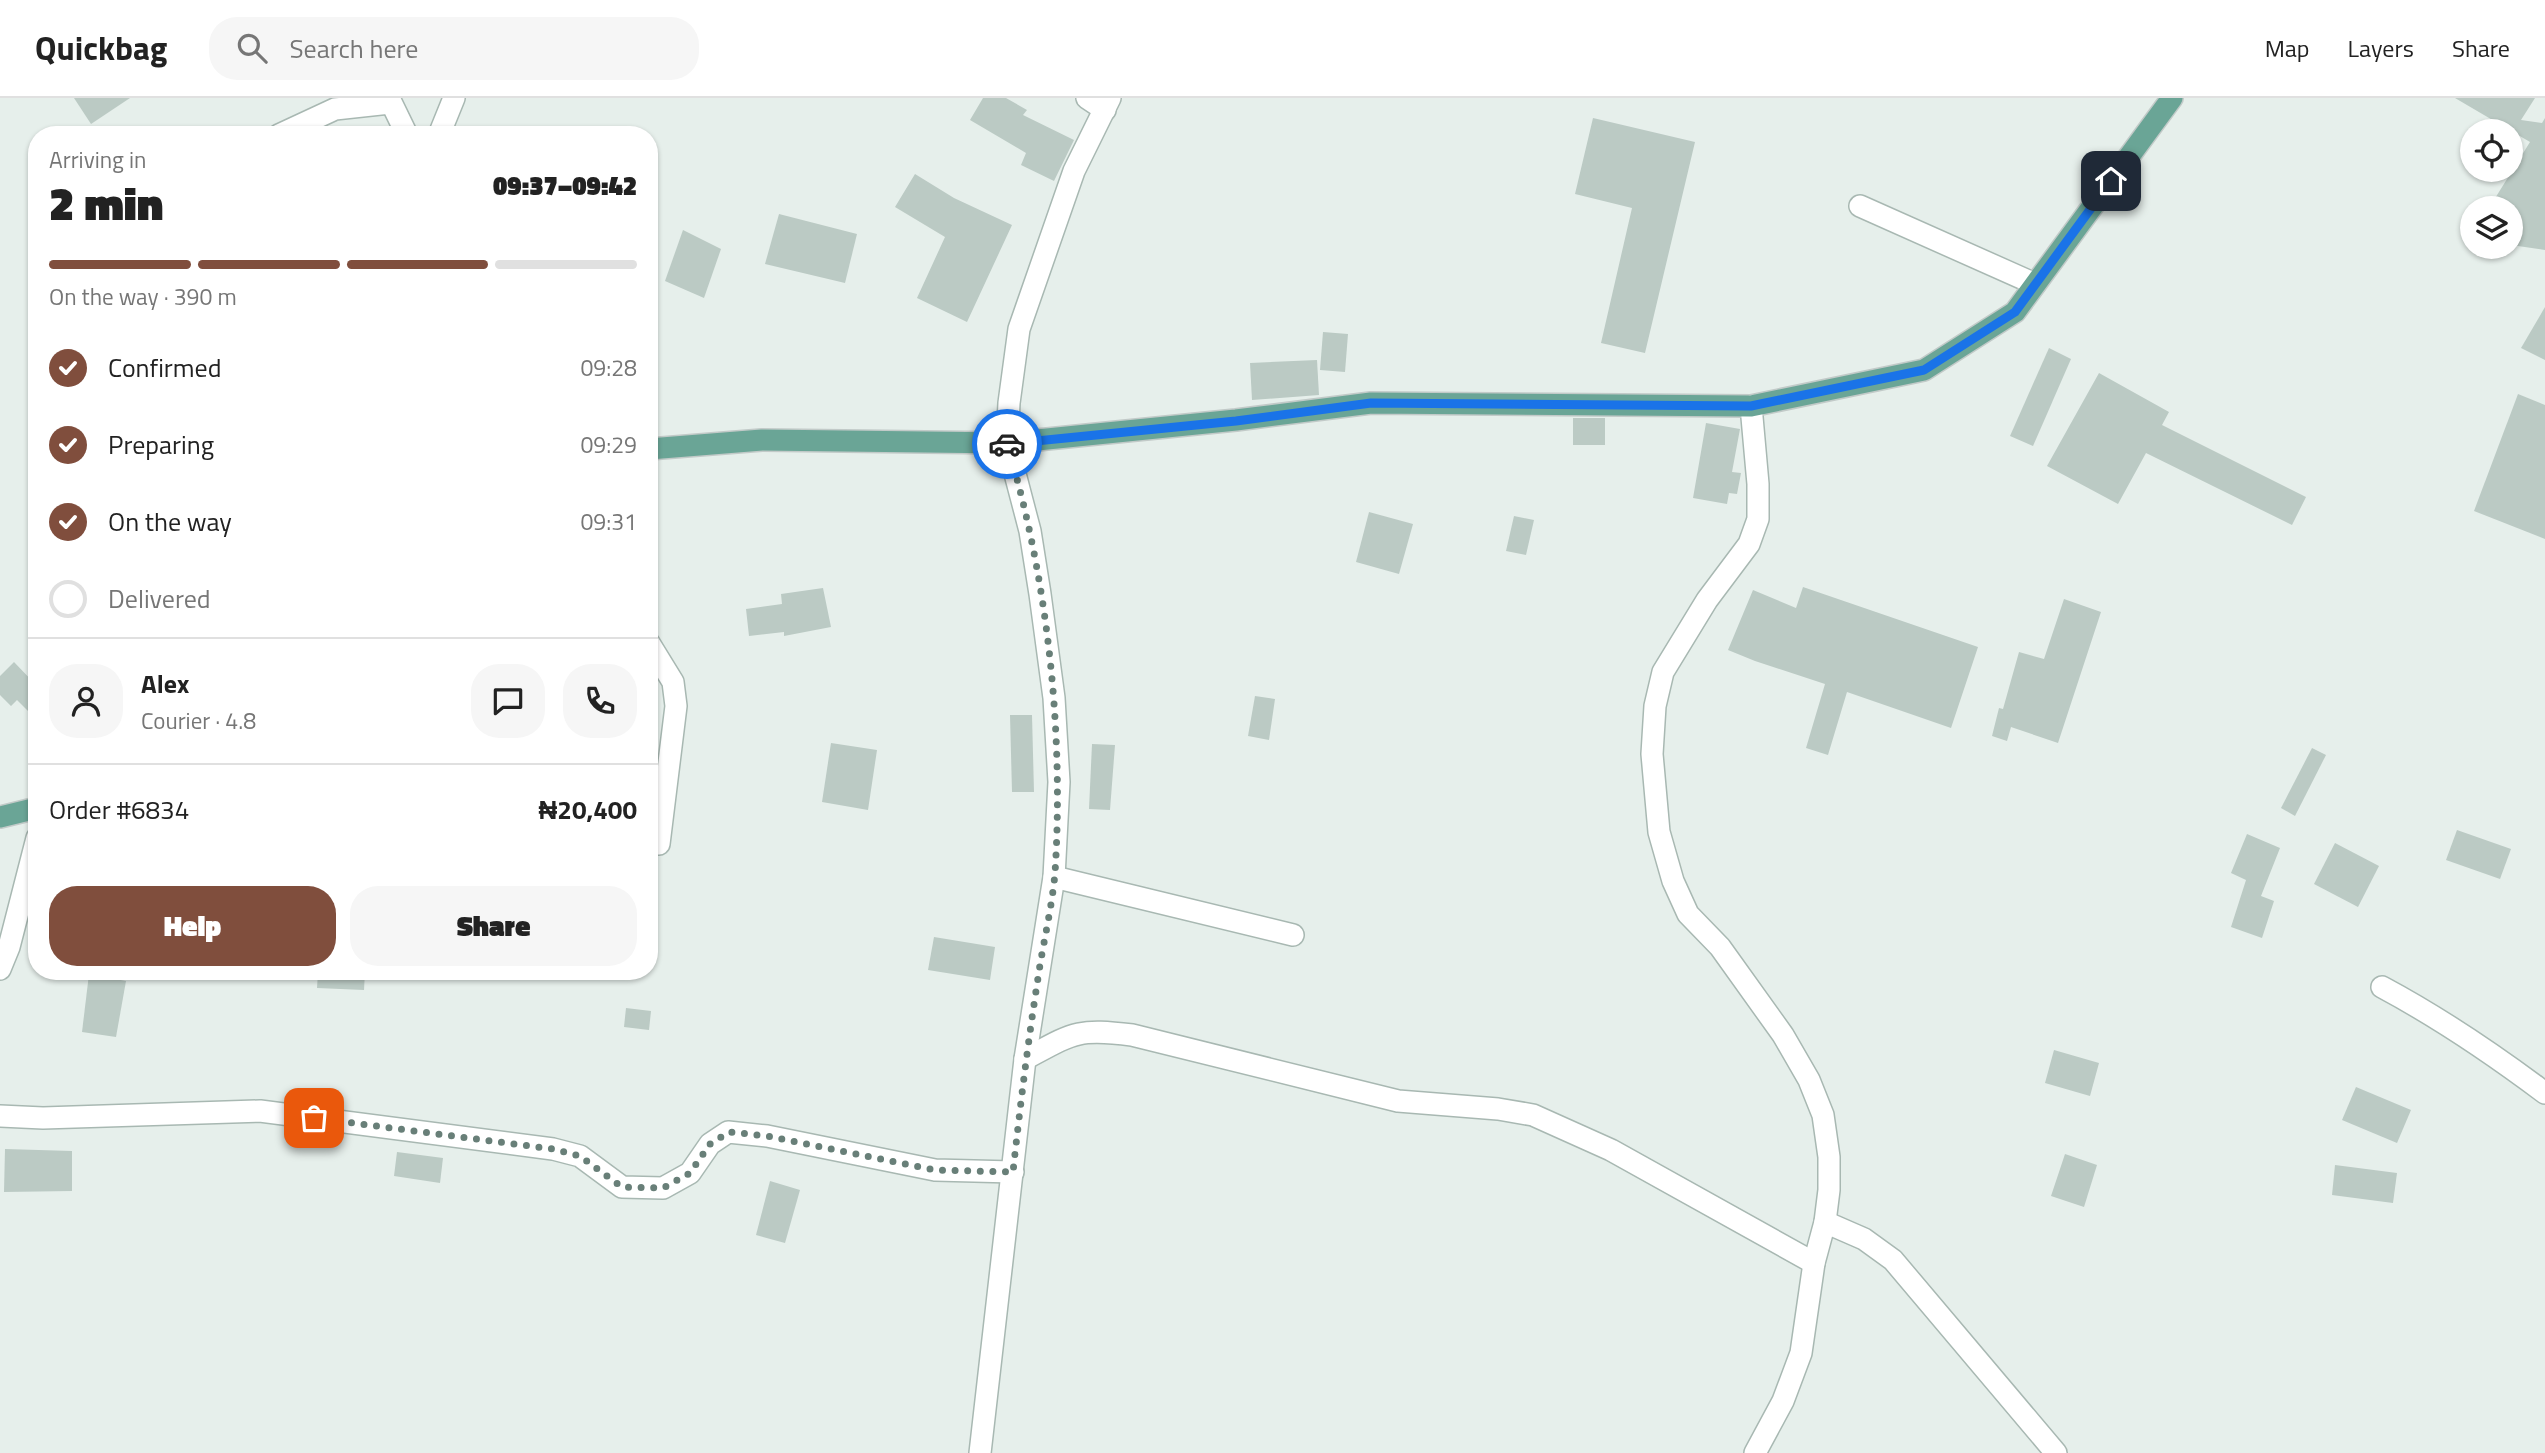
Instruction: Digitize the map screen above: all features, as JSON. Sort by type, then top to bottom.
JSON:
[{"type":"main road","points":[[658,448],[762,440],[1007,443],[1236,421],[1371,403],[1751,406],[1924,370],[2015,312],[2172,98]]},
{"type":"main road","points":[[0,817],[28,810]]},
{"type":"street","points":[[443,126],[454,98]]},
{"type":"street","points":[[981,1453],[1026,1059],[1054,877],[1059,782],[1054,698],[1030,531],[1007,443],[1009,403],[1019,329],[1073,171],[1107,104],[1087,98]]},
{"type":"street","points":[[298,126],[335,109],[389,100],[402,126]]},
{"type":"street","points":[[1860,206],[2035,284]]},
{"type":"street","points":[[1751,406],[1758,484],[1758,519],[1749,544],[1707,600],[1663,672],[1655,706],[1652,754],[1659,832],[1673,881],[1688,914],[1720,947],[1783,1035],[1809,1080],[1823,1115],[1829,1157],[1829,1189],[1825,1222],[1814,1263],[1801,1353],[1783,1401],[1755,1453]]},
{"type":"street","points":[[658,658],[673,682],[676,706],[659,844]]},
{"type":"street","points":[[0,970],[9,947],[28,873]]},
{"type":"street","points":[[1054,877],[1293,935]]},
{"type":"street","points":[[2382,987],[2433,1015],[2503,1061],[2545,1093]]},
{"type":"street","points":[[1026,1059],[1072,1034],[1095,1030],[1132,1035],[1398,1101],[1498,1109],[1534,1115],[1611,1150],[1814,1263]]},
{"type":"street","points":[[0,1116],[43,1118],[260,1111],[553,1149],[580,1156],[622,1187],[663,1188],[690,1173],[710,1144],[729,1132],[767,1136],[935,1170],[1013,1172]]},
{"type":"street","points":[[1825,1222],[1864,1239],[1893,1260],[2056,1453]]},
{"type":"building","points":[[74,98],[130,98],[91,124]]},
{"type":"building","points":[[983,98],[1006,98],[1027,110],[1023,115],[1074,140],[1054,181],[1021,165],[1026,153],[970,120]]},
{"type":"building","points":[[2455,98],[2535,98],[2522,119],[2491,119]]},
{"type":"building","points":[[1593,118],[1695,142],[1645,353],[1601,343],[1632,208],[1575,194]]},
{"type":"building","points":[[2545,118],[2545,250],[2523,247],[2523,196],[2496,196],[2505,182],[2523,182],[2523,153],[2530,142],[2523,138],[2523,120],[2542,123]]},
{"type":"building","points":[[915,174],[954,198],[1012,225],[967,322],[917,298],[945,237],[895,207]]},
{"type":"building","points":[[779,214],[857,234],[845,283],[765,264]]},
{"type":"building","points":[[683,230],[721,249],[704,298],[665,281]]},
{"type":"building","points":[[2545,307],[2545,360],[2521,348]]},
{"type":"building","points":[[1323,332],[1348,334],[1345,372],[1320,370]]},
{"type":"building","points":[[2049,348],[2071,359],[2033,446],[2010,436]]},
{"type":"building","points":[[1317,360],[1319,395],[1252,400],[1250,363]]},
{"type":"building","points":[[2099,373],[2169,412],[2162,425],[2306,497],[2292,525],[2146,453],[2118,504],[2047,466]]},
{"type":"building","points":[[2518,394],[2545,405],[2545,539],[2474,511]]},
{"type":"building","points":[[1573,418],[1605,418],[1605,445],[1573,445]]},
{"type":"building","points":[[1706,423],[1740,429],[1732,472],[1741,473],[1737,494],[1729,493],[1727,504],[1693,498]]},
{"type":"building","points":[[1369,512],[1413,524],[1399,574],[1356,562]]},
{"type":"building","points":[[1514,516],[1534,520],[1526,555],[1506,551]]},
{"type":"building","points":[[1803,587],[1978,647],[1951,728],[1847,692],[1828,755],[1806,748],[1825,684],[1728,650],[1753,590],[1796,608]]},
{"type":"building","points":[[823,588],[831,627],[784,636],[784,632],[749,636],[746,609],[782,604],[781,594]]},
{"type":"building","points":[[2064,599],[2101,612],[2058,743],[2011,727],[2007,741],[1992,736],[1999,708],[2003,709],[2019,652],[2044,659]]},
{"type":"building","points":[[14,662],[28,677],[28,711],[17,700],[11,706],[0,695],[0,676]]},
{"type":"building","points":[[1255,696],[1275,699],[1269,740],[1248,736]]},
{"type":"building","points":[[1010,715],[1032,715],[1034,792],[1012,792]]},
{"type":"building","points":[[831,743],[877,750],[868,810],[822,802]]},
{"type":"building","points":[[1092,744],[1115,745],[1110,810],[1089,809]]},
{"type":"building","points":[[2312,748],[2326,755],[2295,816],[2281,808]]},
{"type":"building","points":[[2457,830],[2511,849],[2500,879],[2446,860]]},
{"type":"building","points":[[2247,834],[2280,848],[2261,896],[2274,901],[2262,938],[2231,927],[2246,880],[2231,873]]},
{"type":"building","points":[[2335,843],[2379,866],[2358,907],[2314,884]]},
{"type":"building","points":[[934,937],[995,947],[990,980],[928,970]]},
{"type":"building","points":[[88,980],[126,981],[116,1037],[82,1032]]},
{"type":"building","points":[[317,980],[365,980],[364,990],[317,988]]},
{"type":"building","points":[[626,1008],[651,1011],[649,1030],[624,1027]]},
{"type":"building","points":[[2054,1050],[2099,1063],[2090,1096],[2045,1083]]},
{"type":"building","points":[[2356,1087],[2411,1110],[2397,1143],[2342,1120]]},
{"type":"building","points":[[5,1149],[72,1151],[72,1191],[4,1192]]},
{"type":"building","points":[[397,1152],[443,1158],[440,1183],[394,1176]]},
{"type":"building","points":[[2065,1154],[2097,1165],[2084,1207],[2051,1196]]},
{"type":"building","points":[[2335,1165],[2397,1173],[2393,1203],[2332,1195]]},
{"type":"building","points":[[770,1181],[800,1190],[785,1243],[756,1235]]},
{"type":"way so far","points":[[314,1118],[553,1149],[580,1156],[622,1187],[663,1188],[690,1173],[710,1144],[729,1132],[767,1136],[935,1170],[1013,1172],[1026,1059],[1054,877],[1059,782],[1054,698],[1040,594],[1030,531],[1007,444]]},
{"type":"route","points":[[1007,444],[1236,421],[1371,403],[1751,406],[1924,370],[2015,312],[2111,181]]}]
